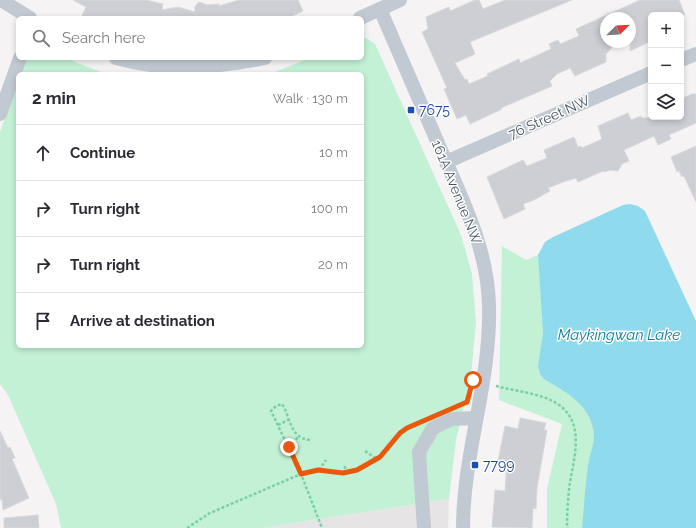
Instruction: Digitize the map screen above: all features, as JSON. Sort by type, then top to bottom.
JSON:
[{"type":"street","points":[[1,0],[27,16]]},
{"type":"street","points":[[364,16],[400,0]]},
{"type":"street","name":"161A Avenue NW","points":[[380,9],[476,233],[487,282],[489,324],[484,383],[466,473],[463,528]]},
{"type":"street","points":[[684,59],[696,54]]},
{"type":"street","points":[[0,114],[19,60]]},
{"type":"street","points":[[124,60],[174,68],[229,65],[255,60]]},
{"type":"street","name":"76 Street NW","points":[[446,162],[648,73]]},
{"type":"street","points":[[424,528],[419,452],[433,428],[452,419],[476,418]]},
{"type":"path","points":[[484,383],[543,398],[556,404],[567,413],[575,427],[577,439],[570,484],[567,528]]},
{"type":"path","points":[[310,440],[299,436],[288,420],[282,404],[276,406],[271,411],[301,474],[322,528]]},
{"type":"path","points":[[187,528],[210,513],[301,474],[319,470],[345,473],[357,470],[377,459],[386,452],[400,433],[414,424],[428,418]]},
{"type":"path","points":[[278,425],[288,420]]},
{"type":"path","points":[[289,447],[299,436]]},
{"type":"path","points":[[365,451],[377,459]]},
{"type":"path","points":[[319,470],[326,460]]},
{"type":"path","points":[[345,466],[345,473]]},
{"type":"shaded area","points":[[449,499],[448,528],[261,528]]},
{"type":"green space","points":[[364,38],[375,44],[461,235],[472,274],[476,322],[471,376],[456,440],[449,499],[261,528],[61,528],[56,504],[8,395],[0,384],[0,132],[16,88],[16,348],[364,348],[364,72],[275,72],[305,60],[364,60]]},
{"type":"green space","points":[[26,60],[70,60],[101,72],[22,72]]},
{"type":"green space","points":[[502,246],[526,260],[538,255],[560,354],[600,409],[609,528],[547,528],[547,489],[562,424],[499,400]]},
{"type":"water","name":"Maykingwan Lake","points":[[630,204],[638,206],[645,211],[696,321],[696,528],[582,528],[588,466],[594,440],[592,425],[584,408],[561,389],[544,379],[540,374],[538,366],[543,333],[538,255],[545,242],[623,205]]},
{"type":"building","points":[[73,0],[146,0],[163,4],[162,10],[178,7],[195,12],[195,6],[199,2],[208,5],[219,4],[219,6],[239,0],[298,0],[303,11],[292,16],[82,16],[86,7]]},
{"type":"building","points":[[475,0],[479,0],[483,9],[505,0],[572,0],[470,42],[475,54],[455,63],[469,84],[488,76],[487,74],[519,59],[520,63],[551,49],[549,44],[558,40],[560,44],[579,36],[576,29],[600,18],[600,48],[612,48],[606,54],[606,62],[575,76],[570,68],[557,74],[550,81],[552,86],[501,108],[502,109],[470,124],[466,115],[457,119],[444,89],[447,88],[422,32],[428,29],[426,17],[449,7],[450,11]]},
{"type":"building","points":[[640,0],[679,0],[684,12],[648,12],[648,42],[630,51],[630,48],[636,48],[636,12],[614,12]]},
{"type":"building","points":[[696,94],[696,123],[669,135],[671,139],[658,145],[654,136],[624,150],[629,161],[622,164],[618,171],[603,171],[578,182],[576,178],[548,188],[550,191],[523,204],[525,209],[504,219],[487,177],[523,160],[527,166],[547,158],[544,150],[574,137],[578,147],[581,146],[582,148],[602,139],[598,126],[628,113],[631,120],[641,116],[642,118],[648,118],[648,120],[684,120],[684,98]]},
{"type":"building","points":[[696,146],[696,202],[684,176],[682,177],[679,171],[677,172],[671,157]]},
{"type":"building","points":[[520,418],[546,423],[544,430],[547,430],[537,488],[536,509],[533,508],[532,528],[492,527],[495,490],[505,491],[507,462],[498,461],[505,426],[518,429]]},
{"type":"building","points":[[0,431],[8,448],[10,447],[15,458],[12,459],[29,498],[3,510],[2,499],[0,500]]},
{"type":"building","points":[[38,515],[39,528],[4,528],[4,518]]},
{"type":"place","name":"7675","points":[[411,110]]},
{"type":"place","name":"7799","points":[[475,465]]},
{"type":"route","points":[[289,447],[301,474],[318,470],[349,473],[374,462],[390,448],[400,433],[407,428],[467,402],[473,380]]}]
